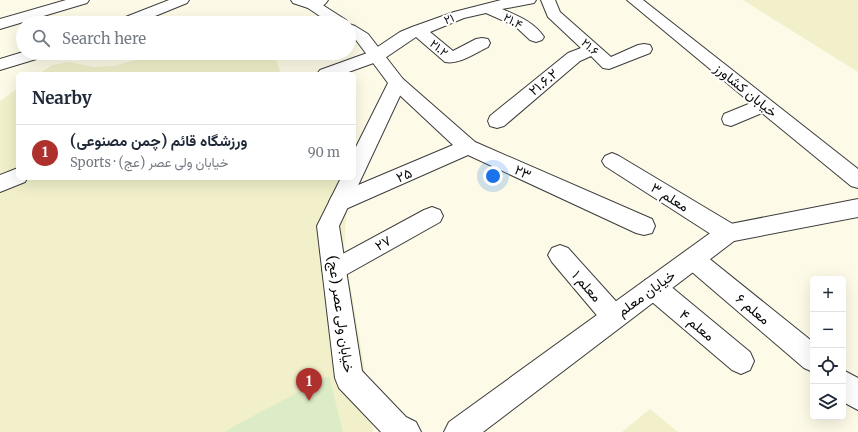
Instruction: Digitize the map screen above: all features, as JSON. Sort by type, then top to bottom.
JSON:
[{"type":"street","points":[[27,16],[82,0]]},
{"type":"street","points":[[142,16],[182,0]]},
{"type":"street","name":"۲۱","points":[[332,72],[376,56],[406,35],[459,15],[511,2],[529,0]]},
{"type":"street","name":"۲۱.۶","points":[[548,0],[553,14],[609,64],[644,49]]},
{"type":"street","name":"خیابان کشاورز","points":[[634,0],[858,180]]},
{"type":"street","points":[[311,2],[330,16]]},
{"type":"street","name":"۲۱.۴","points":[[488,8],[521,23],[536,37]]},
{"type":"street","points":[[0,24],[16,19]]},
{"type":"street","name":"۲۱.۲","points":[[418,30],[450,58],[482,43]]},
{"type":"street","points":[[356,33],[362,37],[397,83],[356,168]]},
{"type":"street","name":"۲۱.۶.۲","points":[[497,121],[574,57],[592,50]]},
{"type":"street","points":[[0,65],[16,60]]},
{"type":"street","name":"۲۳","points":[[397,83],[468,147],[644,226]]},
{"type":"street","points":[[731,119],[764,105]]},
{"type":"street","name":"۲۵","points":[[340,202],[468,147]]},
{"type":"street","name":"۳ معلم","points":[[612,161],[728,233]]},
{"type":"street","points":[[0,184],[16,177]]},
{"type":"street","name":"خیابان ولی عصر (عج)","points":[[350,180],[328,226],[349,378],[396,427],[406,432]]},
{"type":"street","name":"خیابان معلم","points":[[459,432],[728,233],[858,208]]},
{"type":"street","name":"۲۷","points":[[334,270],[432,216]]},
{"type":"street","name":"۱ معلم","points":[[560,255],[614,317]]},
{"type":"street","name":"۶ معلم","points":[[693,259],[810,356]]},
{"type":"street","name":"۴ معلم","points":[[654,288],[741,361]]},
{"type":"street","points":[[846,386],[858,396]]},
{"type":"green space","points":[[743,0],[858,0],[858,72]]},
{"type":"green space","points":[[135,60],[276,60],[280,72],[42,72],[52,65],[69,62],[93,67],[114,66]]},
{"type":"green space","points":[[16,89],[16,180],[349,180],[344,248],[371,406],[373,432],[0,432],[0,101]]},
{"type":"green space","points":[[329,376],[343,432],[225,432],[236,425]]},
{"type":"green space","points":[[650,409],[678,432],[622,432]]},
{"type":"place","name":"ورزشگاه قائم (چمن مصنوعی)","points":[[309,401]]}]
